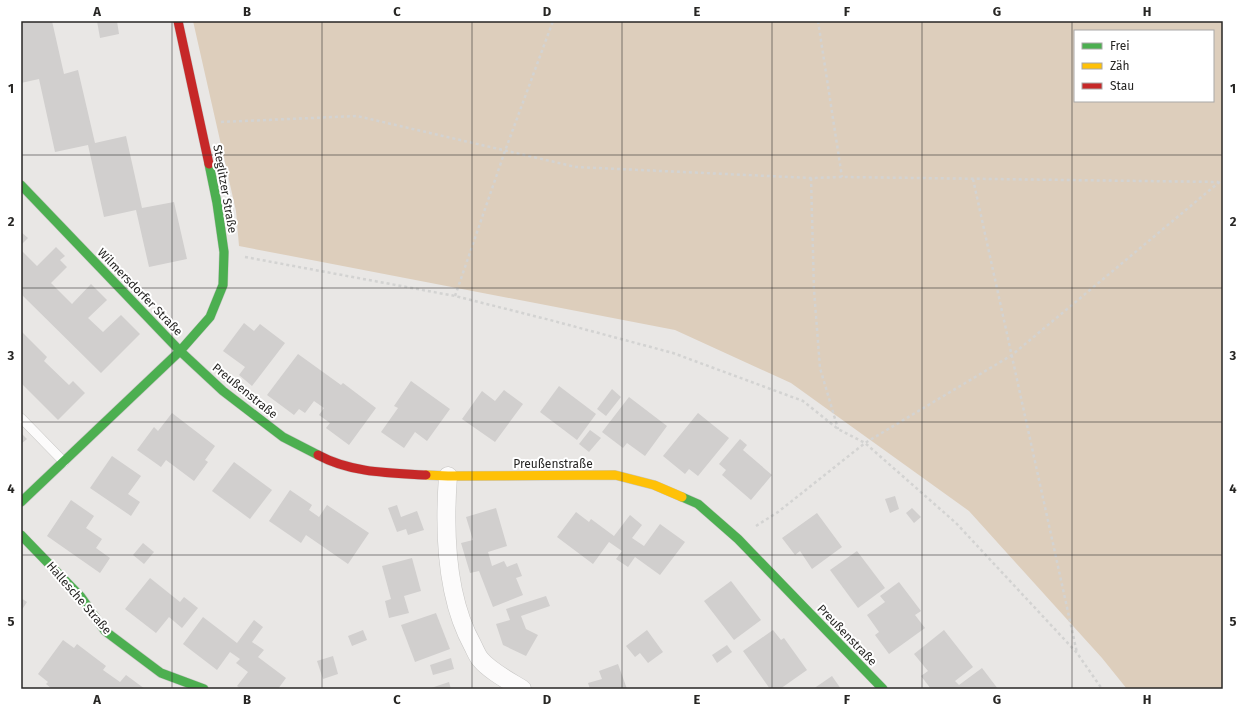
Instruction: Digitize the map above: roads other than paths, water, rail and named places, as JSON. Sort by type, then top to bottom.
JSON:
[{"type":"street","name":"Steglitzer Straße","points":[[178,21],[217,202],[224,252],[223,285],[210,317],[180,351]]},
{"type":"street","name":"Wilmersdorfer Straße","points":[[21,185],[180,351],[64,462],[28,492],[21,502]]},
{"type":"street","name":"Preußenstraße","points":[[180,351],[223,391],[283,438],[327,460],[372,472],[448,476],[615,475],[654,486],[698,504],[738,539],[883,689]]},
{"type":"street","points":[[448,476],[445,512],[448,553],[454,594],[465,632],[480,659],[503,678],[522,689]]},
{"type":"street","name":"Hallesche Straße","points":[[21,535],[81,597],[105,631],[161,673],[204,689]]},
{"type":"lane","points":[[21,418],[64,462]]}]
